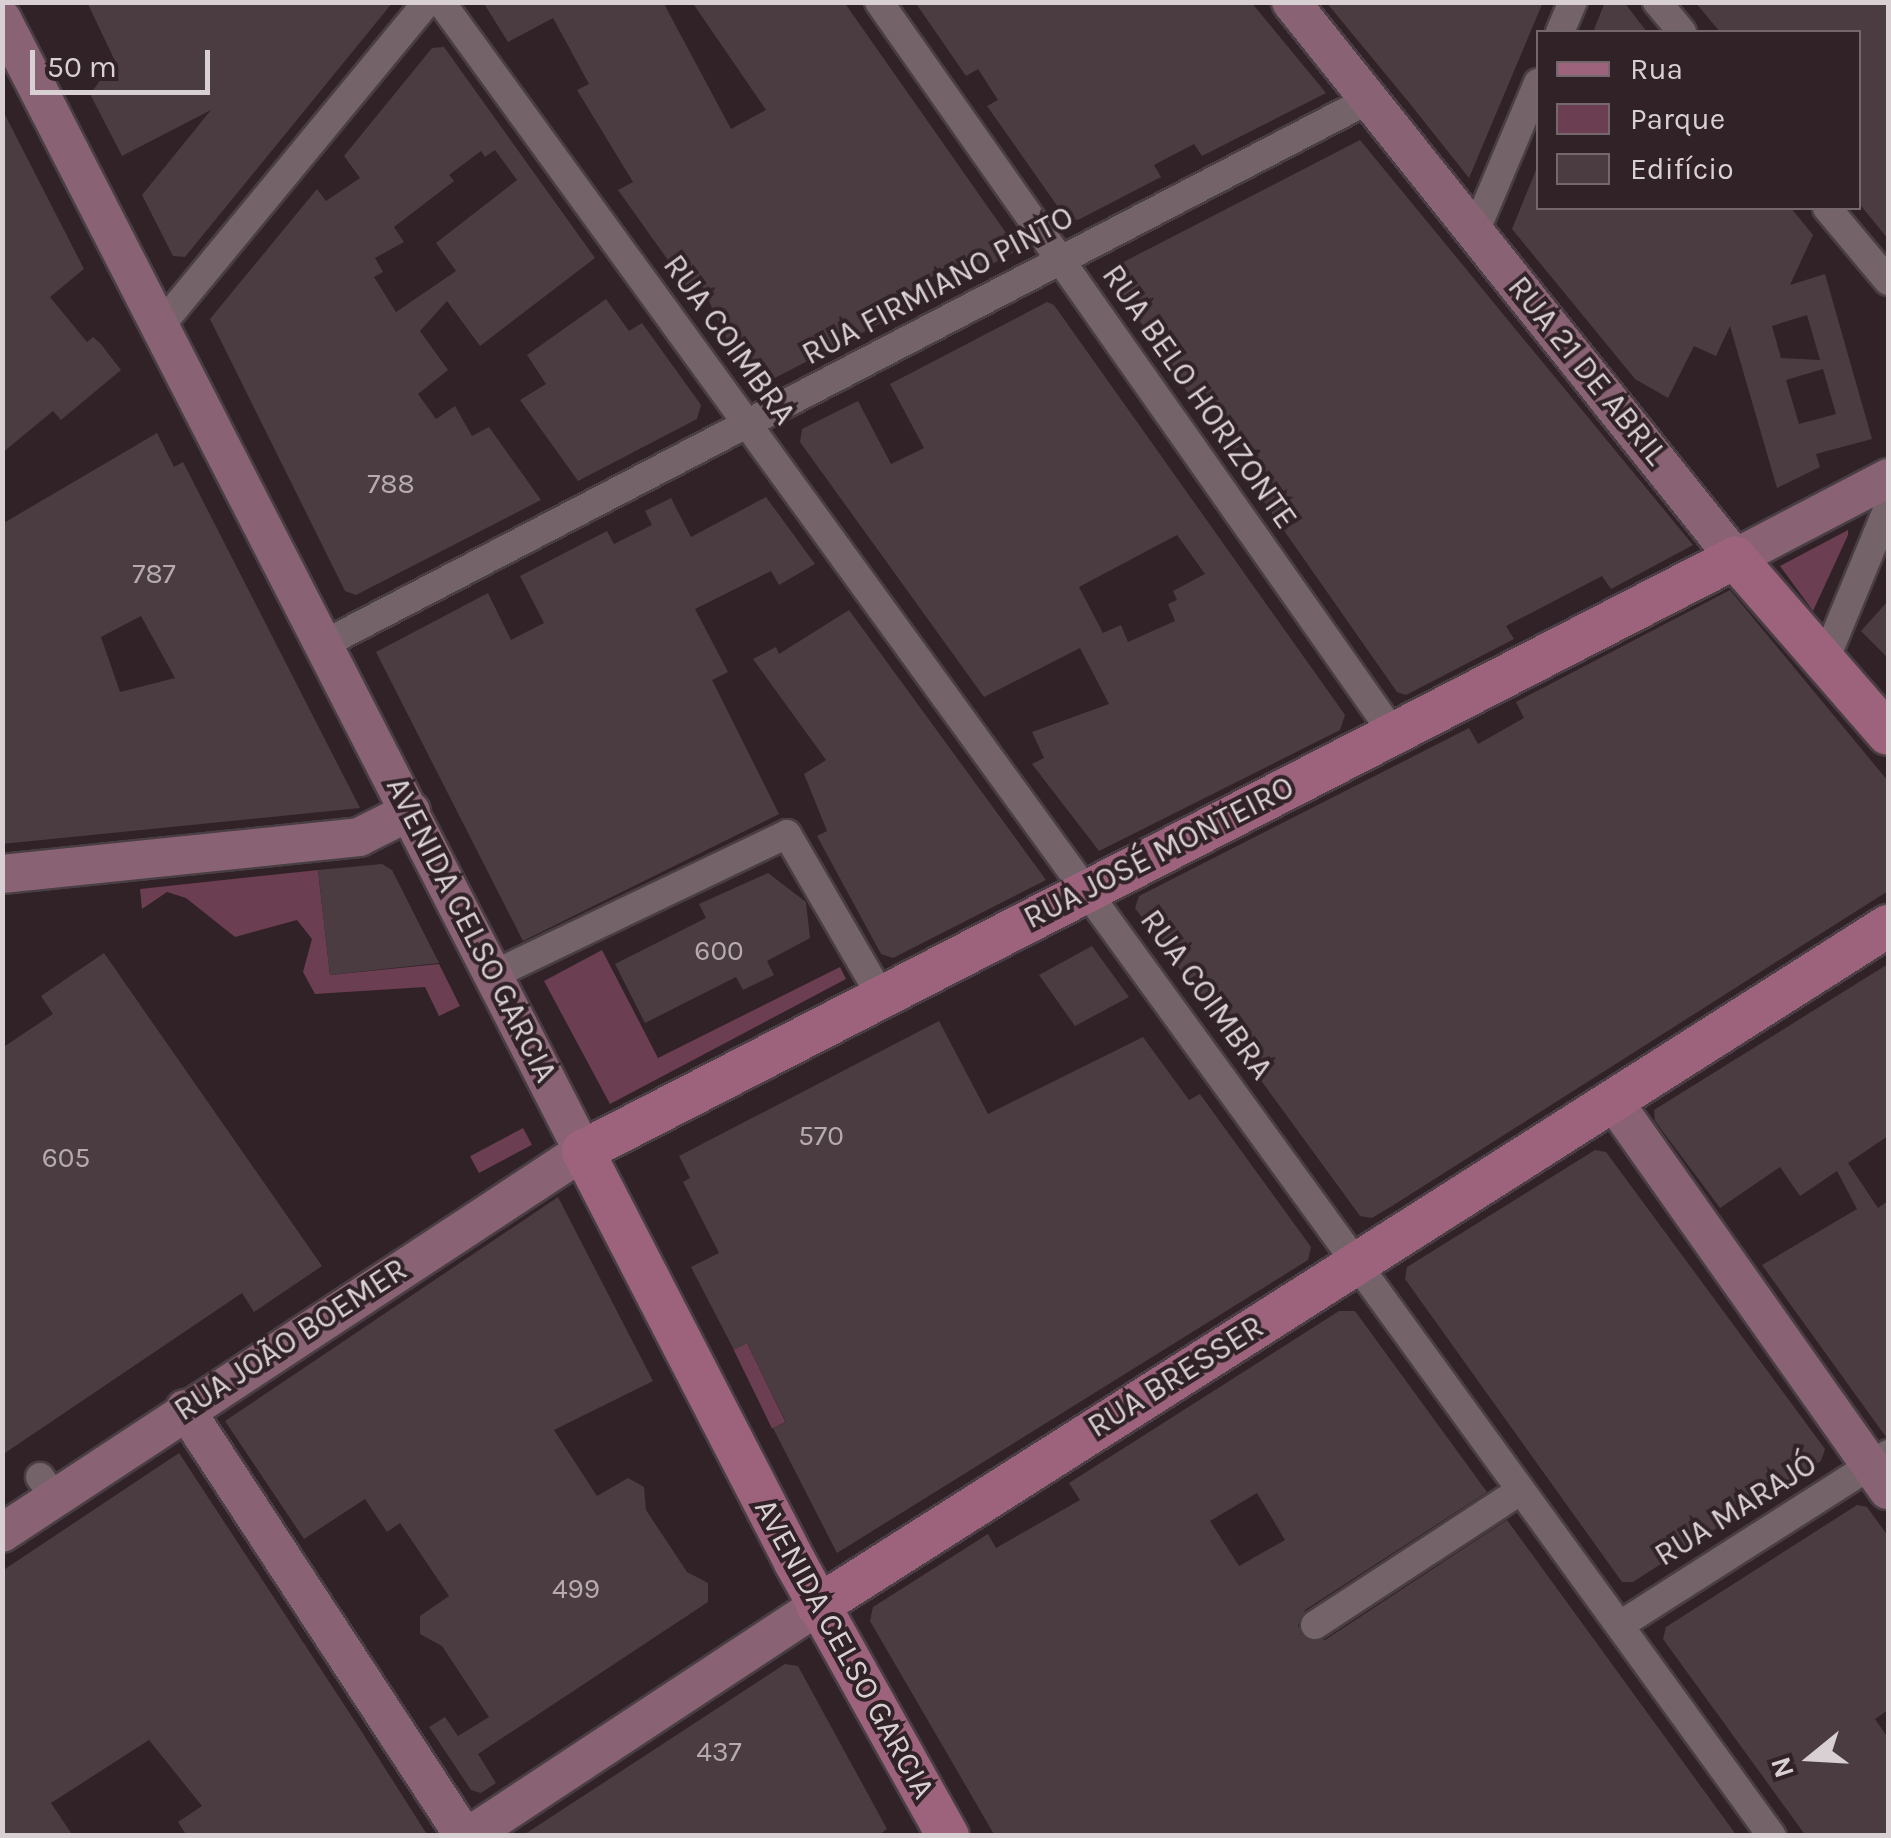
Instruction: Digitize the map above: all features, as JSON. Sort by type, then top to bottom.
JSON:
[{"type":"main road","name":"RUA 21 DE ABRIL","points":[[1291,2],[1735,558],[1888,734]]},
{"type":"main road","name":"AVENIDA CELSO GARCIA","points":[[2,19],[818,1606],[948,1836]]},
{"type":"main road","points":[[1735,558],[1888,478]]},
{"type":"main road","name":"RUA JOSÉ MONTEIRO","points":[[583,1151],[1735,558]]},
{"type":"main road","points":[[2,874],[359,837],[411,810]]},
{"type":"main road","name":"RUA BRESSER","points":[[466,1836],[818,1606],[1888,926]]},
{"type":"main road","points":[[1614,1102],[1883,1470]]},
{"type":"main road","name":"RUA JOÃO BOEMER","points":[[30,1503],[185,1409],[583,1151]]},
{"type":"main road","points":[[185,1409],[466,1836]]},
{"type":"street","points":[[161,325],[426,2]]},
{"type":"street","name":"RUA COIMBRA","points":[[441,2],[1772,1836]]},
{"type":"street","name":"RUA BELO HORIZONTE","points":[[879,2],[1393,733]]},
{"type":"street","points":[[1561,30],[1573,2]]},
{"type":"street","points":[[1657,2],[1680,30]]},
{"type":"street","points":[[1476,232],[1536,88]]},
{"type":"street","name":"RUA FIRMIANO PINTO","points":[[326,643],[1370,100]]},
{"type":"street","points":[[1829,210],[1888,281]]},
{"type":"street","points":[[1825,660],[1888,508]]},
{"type":"street","points":[[494,975],[786,834],[881,996]]},
{"type":"street","name":"RUA MARAJÓ","points":[[1620,1625],[1883,1470]]},
{"type":"street","points":[[1315,1624],[1521,1490]]},
{"type":"green space","points":[[1848,530],[1848,535],[1813,611],[1780,566]]},
{"type":"green space","points":[[318,870],[330,975],[439,964],[460,1006],[439,1016],[425,987],[315,994],[303,972],[312,939],[297,920],[235,937],[186,898],[167,892],[142,909],[140,889]]},
{"type":"green space","points":[[602,950],[658,1058],[840,967],[846,979],[610,1104],[544,981]]},
{"type":"green space","points":[[523,1128],[532,1145],[479,1173],[470,1156]]},
{"type":"green space","points":[[747,1343],[786,1422],[772,1429],[734,1350]]},
{"type":"building","points":[[87,2],[393,2],[185,257],[173,256],[142,195],[211,110],[122,156],[90,94],[115,61]]},
{"type":"building","points":[[483,2],[663,2],[731,129],[766,110],[692,2],[844,2],[1018,250],[965,279],[953,261],[900,301],[906,310],[767,382],[754,380],[730,346],[701,284],[690,291],[618,190],[633,182],[577,90],[589,84],[553,18],[508,42]]},
{"type":"building","points":[[915,2],[1251,2],[1326,93],[1202,156],[1194,144],[1154,165],[1161,177],[1078,220],[1065,217],[987,106],[998,100],[978,69],[966,76]]},
{"type":"building","points":[[1326,2],[1543,2],[1469,178],[1411,105]]},
{"type":"building","points":[[1605,2],[1624,2],[1645,30],[1594,30]]},
{"type":"building","points":[[1695,2],[1888,2],[1888,239],[1861,206],[1861,30],[1718,30]]},
{"type":"building","points":[[444,47],[595,258],[480,346],[447,301],[420,331],[448,370],[418,394],[436,419],[455,406],[472,436],[489,427],[541,500],[356,595],[345,591],[210,319],[317,189],[326,201],[360,178],[344,156],[432,48]],"holes":[[[495,150],[517,180],[436,243],[456,271],[396,312],[374,277],[383,272],[375,258],[404,242],[394,227],[454,181],[449,175],[481,151],[485,157]]]},
{"type":"building","points":[[2,109],[84,269],[50,297],[87,342],[93,337],[121,370],[61,420],[53,411],[2,453]]},
{"type":"building","points":[[1360,140],[1693,545],[1611,589],[1602,576],[1506,626],[1514,639],[1406,695],[1397,692],[1250,482],[1264,475],[1246,443],[1229,452],[1212,427],[1221,422],[1202,386],[1188,393],[1106,271]]},
{"type":"building","points":[[1536,170],[1536,210],[1793,210],[1813,235],[1790,285],[1825,274],[1872,439],[1816,454],[1820,467],[1777,488],[1730,326],[1716,356],[1694,346],[1668,398],[1635,379],[1512,229]],"holes":[[[1807,315],[1820,360],[1781,358],[1772,326]],[[1823,369],[1836,414],[1799,424],[1786,380]]]},
{"type":"building","points":[[606,299],[629,331],[642,323],[701,405],[697,419],[578,481],[520,400],[546,384],[527,355]]},
{"type":"building","points":[[1047,302],[1054,305],[1345,715],[1340,730],[1099,851],[1032,764],[1044,758],[1032,732],[1109,704],[1080,648],[984,697],[800,442],[802,429],[858,401],[891,464],[924,448],[890,384]],"holes":[[[1177,535],[1205,574],[1173,591],[1177,600],[1168,604],[1175,621],[1128,642],[1121,625],[1103,633],[1079,587]]]},
{"type":"building","points":[[157,433],[174,467],[183,462],[360,808],[2,844],[2,524]],"holes":[[[141,616],[175,678],[120,692],[101,637]]]},
{"type":"building","points":[[766,497],[815,564],[779,585],[771,571],[695,609],[728,672],[712,680],[779,814],[523,941],[376,652],[488,593],[511,640],[544,623],[520,576],[607,531],[614,544],[652,525],[645,511],[671,498],[691,537]]},
{"type":"building","points":[[1730,590],[1888,781],[1888,891],[1392,1206],[1372,1218],[1360,1216],[1135,908],[1139,896],[1469,728],[1478,744],[1524,718],[1516,702]]},
{"type":"building","points":[[1888,601],[1888,658],[1861,631]]},
{"type":"building","points":[[849,610],[1046,880],[893,958],[881,954],[817,836],[827,831],[804,774],[826,760],[753,659],[776,647],[779,654]]},
{"type":"building","points":[[382,864],[392,870],[439,963],[330,975],[318,870]]},
{"type":"building","points":[[768,873],[806,902],[810,938],[767,961],[774,975],[743,990],[736,977],[645,1023],[615,964],[706,918],[699,904]]},
{"type":"building","points":[[1092,946],[1129,997],[1075,1026],[1039,975]]},
{"type":"building","points":[[104,953],[322,1266],[254,1312],[242,1293],[2,1455],[2,1048],[53,1014],[41,996]]},
{"type":"building","points":[[1888,964],[1888,1136],[1848,1163],[1878,1208],[1888,1201],[1886,1437],[1762,1265],[1857,1209],[1837,1171],[1800,1196],[1780,1167],[1720,1208],[1655,1121],[1654,1110]]},
{"type":"building","points":[[939,1021],[988,1114],[1143,1037],[1189,1100],[1200,1094],[1311,1247],[1308,1260],[837,1553],[773,1428],[786,1422],[747,1343],[734,1350],[691,1267],[719,1253],[683,1182],[690,1178],[679,1156]]},
{"type":"building","points":[[1595,1150],[1606,1152],[1825,1449],[1821,1461],[1633,1582],[1622,1582],[1405,1279],[1407,1267]]},
{"type":"building","points":[[558,1197],[653,1381],[554,1430],[597,1496],[628,1478],[644,1487],[646,1510],[687,1572],[708,1583],[708,1602],[478,1754],[496,1783],[481,1793],[471,1790],[429,1727],[445,1717],[458,1736],[489,1717],[442,1646],[420,1634],[420,1616],[449,1596],[400,1523],[387,1532],[365,1499],[304,1539],[225,1421]]},
{"type":"building","points":[[1339,1311],[1355,1311],[1487,1492],[1305,1610],[1298,1625],[1301,1635],[1325,1640],[1507,1520],[1737,1836],[995,1836],[870,1621],[873,1607],[988,1534],[996,1548],[1080,1500],[1069,1483]],"holes":[[[1257,1493],[1285,1540],[1239,1566],[1210,1521]]]},
{"type":"building","points":[[179,1453],[428,1836],[187,1836],[178,1822],[202,1806],[149,1740],[51,1803],[73,1836],[2,1836],[2,1571]]},
{"type":"building","points":[[1857,1505],[1867,1507],[1888,1536],[1888,1710],[1875,1719],[1888,1738],[1888,1836],[1806,1836],[1663,1639],[1666,1627]]},
{"type":"building","points":[[785,1664],[798,1666],[887,1829],[877,1836],[522,1836]]}]
